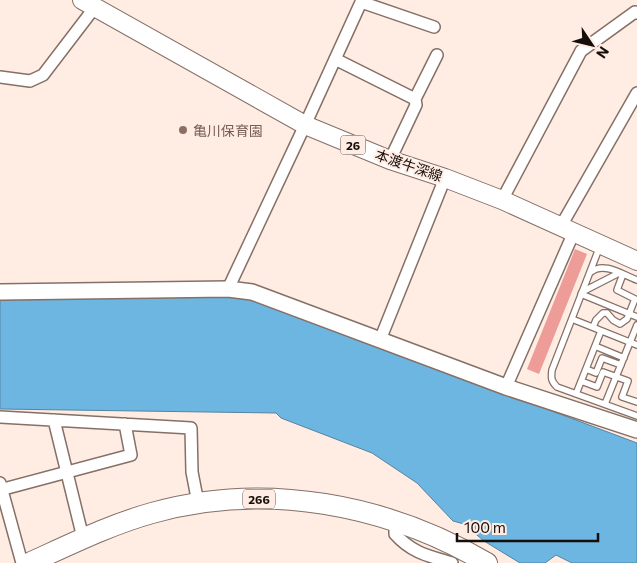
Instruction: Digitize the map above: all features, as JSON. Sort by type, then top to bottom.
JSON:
[{"type":"highway","name":"266","points":[[29,563],[83,538],[153,513],[198,503],[268,499],[302,501],[354,509],[395,521],[462,549],[479,561]]},
{"type":"main road","name":"本渡牛深線","points":[[88,4],[305,125],[390,160],[445,178],[502,200],[637,261]]},
{"type":"street","points":[[228,288],[336,59],[361,1],[434,26]]},
{"type":"street","points":[[0,77],[30,82],[43,75],[88,4]]},
{"type":"street","points":[[502,200],[581,51],[635,12],[637,13]]},
{"type":"street","points":[[390,160],[437,55]]},
{"type":"street","points":[[336,59],[416,99]]},
{"type":"street","points":[[506,387],[567,229],[637,93]]},
{"type":"street","points":[[380,340],[445,178]]},
{"type":"street","points":[[0,292],[228,288],[252,292],[506,387],[637,430]]},
{"type":"street","points":[[0,417],[191,428],[192,472],[198,503]]},
{"type":"street","points":[[54,420],[83,538]]},
{"type":"street","points":[[22,563],[1,487],[67,472],[131,454],[126,424]]},
{"type":"street","points":[[395,521],[395,534],[411,549],[452,563]]},
{"type":"lane","points":[[581,381],[597,387],[603,372],[628,381],[622,396],[637,403],[635,415],[557,386],[551,377],[552,370],[601,244]]},
{"type":"lane","points":[[589,274],[600,267],[637,280]]},
{"type":"lane","points":[[582,293],[621,274]]},
{"type":"lane","points":[[593,328],[599,316],[603,313],[607,313],[620,324],[624,322],[629,314],[635,299],[617,290],[621,274]]},
{"type":"lane","points":[[582,293],[637,317]]},
{"type":"lane","points":[[572,319],[637,345]]},
{"type":"lane","points":[[605,404],[637,325]]},
{"type":"lane","points":[[576,394],[601,331]]},
{"type":"lane","points":[[608,352],[611,345]]},
{"type":"lane","points":[[595,346],[624,358]]},
{"type":"lane","points":[[586,369],[596,373],[602,358],[621,365]]},
{"type":"water","points":[[219,294],[246,296],[637,443],[637,563],[572,563],[556,555],[545,563],[520,563],[484,541],[464,524],[453,521],[417,483],[372,453],[281,418],[276,413],[0,409],[0,300]]},
{"type":"building","points":[[575,249],[587,254],[539,374],[527,369]]},
{"type":"place","name":"亀川保育園","points":[[183,130]]}]
